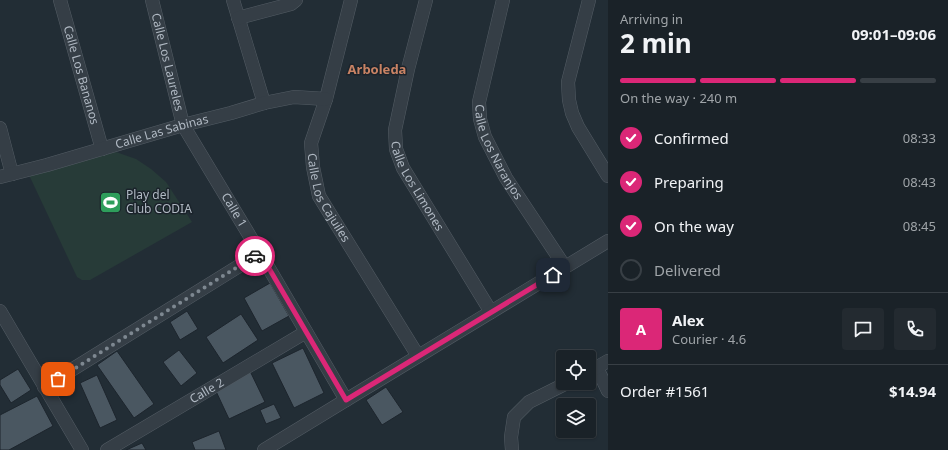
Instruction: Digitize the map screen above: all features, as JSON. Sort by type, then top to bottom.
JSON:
[{"type":"street","name":"Calle Los Bananos","points":[[60,0],[102,149]]},
{"type":"street","name":"Calle Los Laureles","points":[[152,0],[183,125]]},
{"type":"street","points":[[233,0],[264,103]]},
{"type":"street","points":[[238,18],[292,4],[296,0]]},
{"type":"street","name":"Calle Los Cajuiles","points":[[351,0],[326,99],[311,143],[313,167],[319,196],[418,356]]},
{"type":"street","name":"Calle Los Limones","points":[[426,0],[408,69],[395,130],[396,149],[402,168],[491,312]]},
{"type":"street","name":"Calle Los Naranjos","points":[[504,0],[479,102],[480,119],[485,137],[506,178],[565,267]]},
{"type":"street","points":[[589,0],[568,82],[569,100],[572,113],[578,127],[608,176]]},
{"type":"street","name":"Calle Las Sabinas","points":[[6,176],[264,103],[294,97],[326,99]]},
{"type":"street","name":"Calle 1","points":[[183,125],[346,400]]},
{"type":"street","points":[[0,128],[6,176]]},
{"type":"street","points":[[264,450],[608,241]]},
{"type":"street","points":[[44,387],[260,253]]},
{"type":"street","points":[[0,311],[82,450]]},
{"type":"street","name":"Calle 2","points":[[107,450],[306,332]]},
{"type":"street","points":[[598,367],[608,391]]},
{"type":"street","points":[[512,450],[511,437],[514,417],[529,402],[556,388]]},
{"type":"green space","name":"Play del Club CODIA","points":[[116,152],[136,159],[166,182],[192,222],[90,280],[82,280],[77,277],[29,175],[99,155]]},
{"type":"building","points":[[270,283],[289,316],[262,331],[244,298]]},
{"type":"building","points":[[187,311],[198,329],[180,340],[170,322]]},
{"type":"building","points":[[241,314],[258,340],[223,363],[206,337]]},
{"type":"building","points":[[303,348],[324,393],[294,408],[272,363]]},
{"type":"building","points":[[179,350],[197,373],[181,386],[163,362]]},
{"type":"building","points":[[117,351],[154,404],[134,418],[97,365]]},
{"type":"building","points":[[18,369],[31,390],[11,403],[0,385],[0,380]]},
{"type":"building","points":[[250,371],[265,402],[229,419],[214,387]]},
{"type":"building","points":[[97,375],[117,420],[100,428],[80,383]]},
{"type":"building","points":[[386,387],[403,412],[382,425],[366,400]]},
{"type":"building","points":[[37,396],[53,426],[9,450],[0,450],[0,415]]},
{"type":"building","points":[[274,404],[281,418],[266,424],[260,410]]},
{"type":"building","points":[[219,431],[226,450],[195,450],[192,442]]},
{"type":"building","points":[[142,443],[146,450],[126,450]]},
{"type":"way so far","points":[[58,379],[255,256]]},
{"type":"place","name":"Play del Club CODIA","points":[[111,202]]},
{"type":"district","name":"Arboleda","points":[[377,69]]},
{"type":"route","points":[[255,256],[260,253],[346,400],[553,275]]}]
